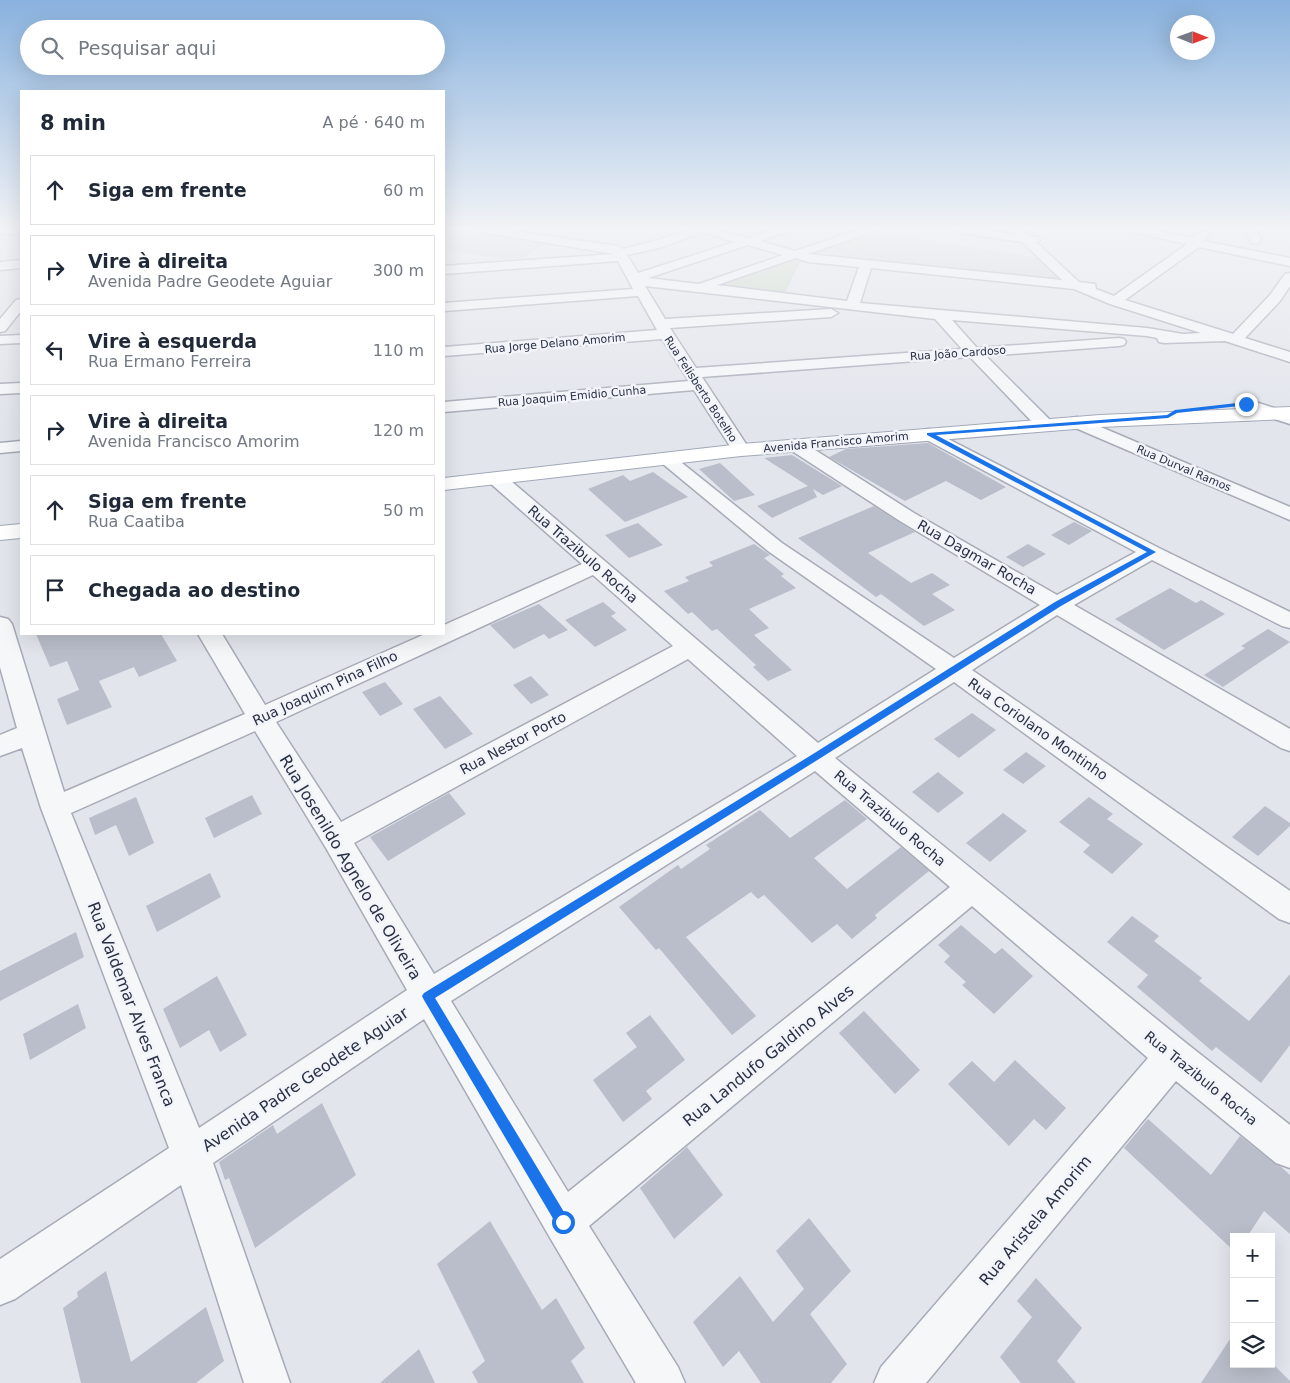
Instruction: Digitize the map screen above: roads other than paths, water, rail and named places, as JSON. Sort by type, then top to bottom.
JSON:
[{"type":"main road","points":[[1168,416],[1175,412],[1290,399]]},
{"type":"main road","name":"Avenida Francisco Amorim","points":[[445,484],[741,450],[1044,424],[1168,416],[1284,415]]},
{"type":"main road","points":[[0,533],[20,531]]},
{"type":"street","points":[[445,307],[548,295]]},
{"type":"street","name":"Rua Felisberto Botelho","points":[[642,295],[741,450]]},
{"type":"street","points":[[767,295],[883,310],[920,308],[938,313],[1148,332],[1181,338]]},
{"type":"street","points":[[852,305],[856,295]]},
{"type":"street","points":[[1102,295],[1115,301],[1290,357]]},
{"type":"street","points":[[1115,301],[1124,295]]},
{"type":"street","points":[[1230,339],[1277,295]]},
{"type":"street","points":[[0,328],[14,302]]},
{"type":"street","name":"Rua Jorge Delano Amorim","points":[[445,352],[663,329],[883,310]]},
{"type":"street","points":[[938,313],[973,352],[1044,424]]},
{"type":"street","name":"Rua João Cardoso","points":[[696,379],[973,352],[1181,338],[1230,339]]},
{"type":"street","points":[[0,340],[20,339]]},
{"type":"street","name":"Rua Joaquim Emidio Cunha","points":[[445,407],[696,379]]},
{"type":"street","points":[[0,389],[20,388]]},
{"type":"street","points":[[1246,404],[1284,415]]},
{"type":"street","name":"Rua Durval Ramos","points":[[1100,420],[1290,502]]},
{"type":"street","name":"Rua Durval Ramos","points":[[1077,422],[1290,514]]},
{"type":"street","points":[[929,434],[1152,552],[1290,621]]},
{"type":"street","name":"Rua Dagmar Rocha","points":[[795,445],[906,516],[1290,741]]},
{"type":"street","points":[[0,448],[20,446]]},
{"type":"street","name":"Rua Coriolano Montinho","points":[[666,459],[775,547],[953,669],[1290,909]]},
{"type":"street","name":"Rua Trazibulo Rocha","points":[[497,479],[816,757],[1173,1056],[1290,1149]]},
{"type":"street","name":"Avenida Padre Geodete Aguiar","points":[[0,1284],[428,996],[816,757],[1058,604],[1152,552]]},
{"type":"street","name":"Rua Joaquim Pina Filho","points":[[446,630],[595,566]]},
{"type":"street","name":"Rua Valdemar Alves Franca","points":[[0,624],[31,733],[55,808],[191,1156],[267,1383]]},
{"type":"street","name":"Rua Josenildo Agnelo de Oliveira","points":[[211,635],[336,839],[563,1222],[662,1383]]},
{"type":"street","name":"Rua Joaquim Pina Filho","points":[[55,808],[260,718],[435,635]]},
{"type":"street","name":"Rua Nestor Porto","points":[[336,839],[690,647]]},
{"type":"street","points":[[0,746],[31,733]]},
{"type":"street","name":"Rua Landufo Galdino Alves","points":[[563,1222],[973,887]]},
{"type":"street","name":"Rua Aristela Amorim","points":[[897,1383],[1173,1056]]}]
